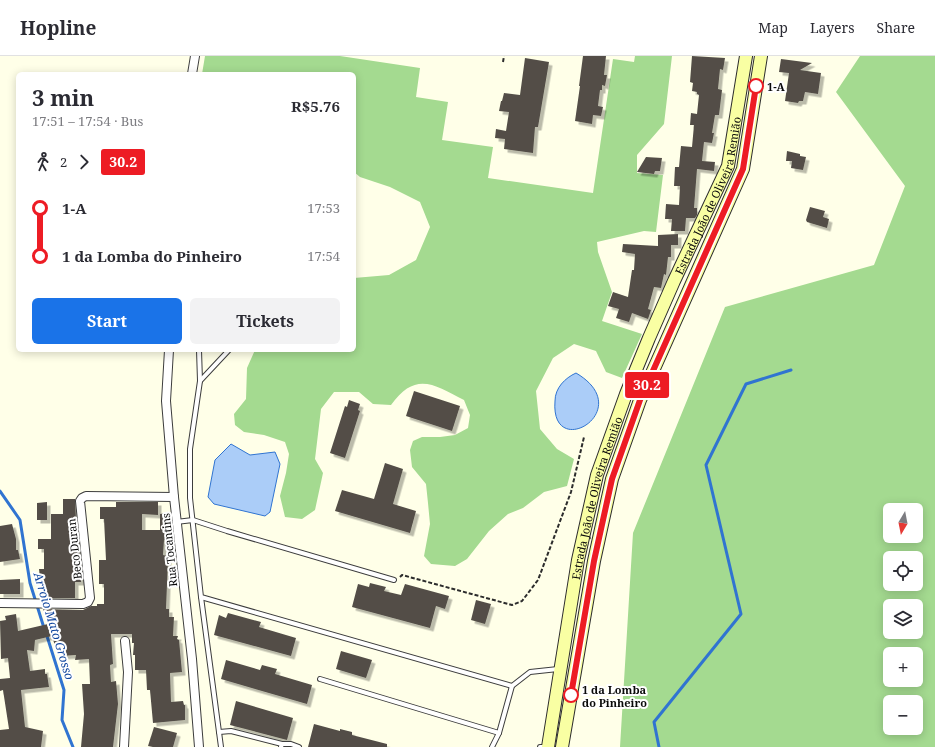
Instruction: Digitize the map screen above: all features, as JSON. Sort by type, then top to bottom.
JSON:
[{"type":"main road","name":"Estrada João de Oliveira Remião","points":[[548,747],[578,560],[597,475],[626,394],[674,281],[728,166],[746,56]]},
{"type":"main road","name":"Estrada João de Oliveira Remião","points":[[562,747],[594,561],[612,479],[640,400],[743,169],[761,56]]},
{"type":"street","points":[[192,72],[195,56]]},
{"type":"street","name":"Rua Tocantins","points":[[169,352],[166,401],[176,522],[192,660],[199,747]]},
{"type":"street","name":"Beco Duran","points":[[0,603],[83,604],[88,602],[90,598],[80,501],[82,498],[86,496],[174,497]]},
{"type":"street","points":[[124,747],[128,672],[125,641]]},
{"type":"lane","points":[[199,352],[200,381],[190,449],[190,498],[201,597],[221,747]]},
{"type":"lane","points":[[200,381],[226,352]]},
{"type":"lane","points":[[176,522],[193,520],[227,532],[394,580]]},
{"type":"lane","points":[[201,597],[512,686]]},
{"type":"lane","points":[[492,747],[499,733],[512,686],[530,672],[561,669]]},
{"type":"lane","points":[[320,679],[499,733]]},
{"type":"lane","points":[[219,732],[231,731],[273,740],[281,745],[291,744],[299,747]]},
{"type":"lane","points":[[540,747],[554,747]]},
{"type":"path","points":[[504,56],[504,62]]},
{"type":"path","points":[[394,580],[402,575],[512,605],[522,601],[538,580],[571,492],[584,437]]},
{"type":"green space","points":[[205,56],[340,56],[420,68],[416,97],[448,102],[442,140],[493,147],[488,178],[593,193],[613,59],[634,62],[635,56],[672,56],[664,124],[637,155],[637,173],[663,175],[656,232],[644,231],[597,242],[598,252],[612,292],[602,321],[642,334],[622,378],[606,372],[596,351],[574,344],[553,358],[536,391],[540,429],[557,449],[574,459],[567,486],[544,492],[523,508],[508,514],[489,531],[467,559],[455,566],[431,564],[424,556],[430,524],[426,484],[412,467],[410,450],[413,441],[422,437],[455,435],[468,428],[470,415],[464,400],[443,389],[425,384],[417,384],[408,388],[400,394],[391,405],[373,404],[359,392],[334,392],[321,409],[315,459],[323,473],[315,510],[302,519],[285,517],[280,496],[289,454],[285,442],[264,435],[244,432],[235,425],[234,414],[246,399],[247,368],[254,352],[356,352],[356,278],[389,275],[416,260],[430,227],[420,202],[390,187],[360,177],[356,174],[356,72],[202,72]]},
{"type":"green space","points":[[860,56],[935,56],[935,747],[620,747],[633,533],[725,307],[874,265],[905,186],[836,92]]},
{"type":"water","points":[[576,373],[593,387],[599,402],[596,414],[587,424],[576,429],[565,428],[557,419],[555,396],[561,384]]},
{"type":"water","points":[[231,444],[250,455],[275,452],[280,464],[270,512],[265,516],[214,504],[208,497],[215,460]]},
{"type":"building","points":[[583,56],[606,56],[604,75],[607,75],[605,86],[602,85],[602,90],[600,90],[598,106],[603,107],[601,116],[593,115],[592,124],[575,121]]},
{"type":"building","points":[[692,56],[725,58],[723,70],[720,69],[718,89],[722,90],[719,115],[715,115],[712,143],[704,142],[702,161],[715,162],[714,171],[697,169],[694,208],[697,208],[697,215],[695,218],[686,218],[685,231],[671,231],[672,219],[665,219],[666,204],[679,205],[680,186],[674,186],[675,167],[679,167],[681,146],[692,147],[694,125],[690,125],[691,113],[697,114],[699,95],[697,92],[692,91],[693,83],[690,82]]},
{"type":"building","points":[[525,58],[549,62],[538,127],[535,127],[533,153],[504,149],[505,139],[495,138],[496,129],[506,131],[509,112],[499,111],[504,93],[520,95]]},
{"type":"building","points":[[781,59],[812,63],[800,70],[821,73],[818,94],[805,92],[803,101],[799,101],[798,103],[785,101],[789,73],[779,72]]},
{"type":"building","points":[[787,151],[806,157],[803,170],[791,168],[792,161],[786,161]]},
{"type":"building","points":[[646,157],[662,158],[660,171],[655,171],[654,174],[637,172]]},
{"type":"building","points":[[810,207],[825,211],[823,217],[829,219],[827,228],[807,222],[806,220]]},
{"type":"building","points":[[678,234],[678,245],[671,245],[671,257],[668,257],[666,275],[664,274],[661,288],[654,287],[648,309],[651,310],[648,319],[632,313],[629,322],[616,318],[619,309],[608,306],[613,292],[628,297],[632,270],[634,270],[635,254],[622,252],[623,244],[658,246],[658,235]]},
{"type":"building","points":[[414,391],[460,406],[452,431],[406,416]]},
{"type":"building","points":[[349,400],[360,404],[358,410],[360,411],[345,458],[330,453],[345,406],[347,407]]},
{"type":"building","points":[[385,463],[403,469],[393,504],[416,511],[410,533],[335,511],[342,490],[374,499]]},
{"type":"building","points":[[63,499],[75,499],[77,539],[81,565],[81,582],[75,582],[75,598],[42,598],[39,569],[44,569],[44,549],[38,549],[38,539],[51,539],[51,514],[63,514]]},
{"type":"building","points":[[47,502],[47,520],[37,520],[37,503]]},
{"type":"building","points":[[116,502],[158,502],[158,515],[142,514],[142,530],[160,530],[160,514],[166,513],[168,540],[164,540],[163,555],[167,556],[168,559],[166,609],[169,609],[169,617],[174,617],[173,636],[178,636],[177,639],[179,640],[182,672],[170,673],[171,702],[183,701],[185,705],[185,720],[153,723],[150,690],[147,690],[146,670],[135,670],[135,655],[133,655],[134,643],[132,643],[132,634],[111,634],[113,664],[110,665],[111,682],[116,681],[118,704],[113,747],[81,747],[84,714],[82,684],[90,684],[89,659],[75,660],[76,655],[60,656],[59,645],[55,646],[52,636],[35,640],[34,651],[27,650],[30,671],[45,669],[49,687],[21,690],[25,727],[43,731],[41,747],[0,747],[0,730],[9,729],[3,690],[0,691],[0,679],[10,678],[8,658],[1,659],[0,621],[6,620],[5,616],[16,614],[18,631],[48,624],[43,609],[83,610],[91,606],[97,606],[97,604],[104,604],[104,584],[99,584],[99,560],[106,560],[104,519],[100,519],[100,507],[116,507]]},
{"type":"building","points":[[12,524],[16,539],[16,550],[18,550],[20,559],[0,562],[0,526]]},
{"type":"building","points":[[20,579],[20,594],[0,594],[0,580]]},
{"type":"building","points":[[370,583],[386,587],[384,591],[401,595],[405,584],[449,596],[445,609],[436,606],[430,628],[352,607],[358,584],[369,587]]},
{"type":"building","points":[[476,600],[491,604],[485,624],[471,620]]},
{"type":"building","points":[[228,613],[261,622],[259,627],[296,638],[291,656],[214,635],[219,615],[226,618]]},
{"type":"building","points":[[341,651],[372,660],[366,678],[336,669]]},
{"type":"building","points":[[226,660],[260,670],[262,665],[277,669],[275,674],[312,685],[307,704],[221,679]]},
{"type":"building","points":[[236,701],[293,718],[287,740],[230,725]]},
{"type":"building","points":[[314,724],[340,731],[340,729],[352,732],[352,735],[387,744],[387,747],[308,747]]},
{"type":"building","points":[[154,727],[177,733],[173,747],[148,746]]},
{"type":"waterway","points":[[659,747],[654,722],[741,614],[706,465],[746,384],[791,370]]},
{"type":"waterway","name":"Arroio Mato Grosso","points":[[0,491],[20,520],[30,583],[44,628]]},
{"type":"waterway","name":"Arroio Mato Grosso","points":[[46,633],[64,690],[62,720],[73,747]]},
{"type":"bus line","name":"30.2","points":[[571,695],[594,561],[612,479],[640,400],[743,169],[756,86]]},
{"type":"place","name":"1-A","points":[[756,86]]},
{"type":"place","name":"1 da Lomba do Pinheiro","points":[[571,695]]}]
